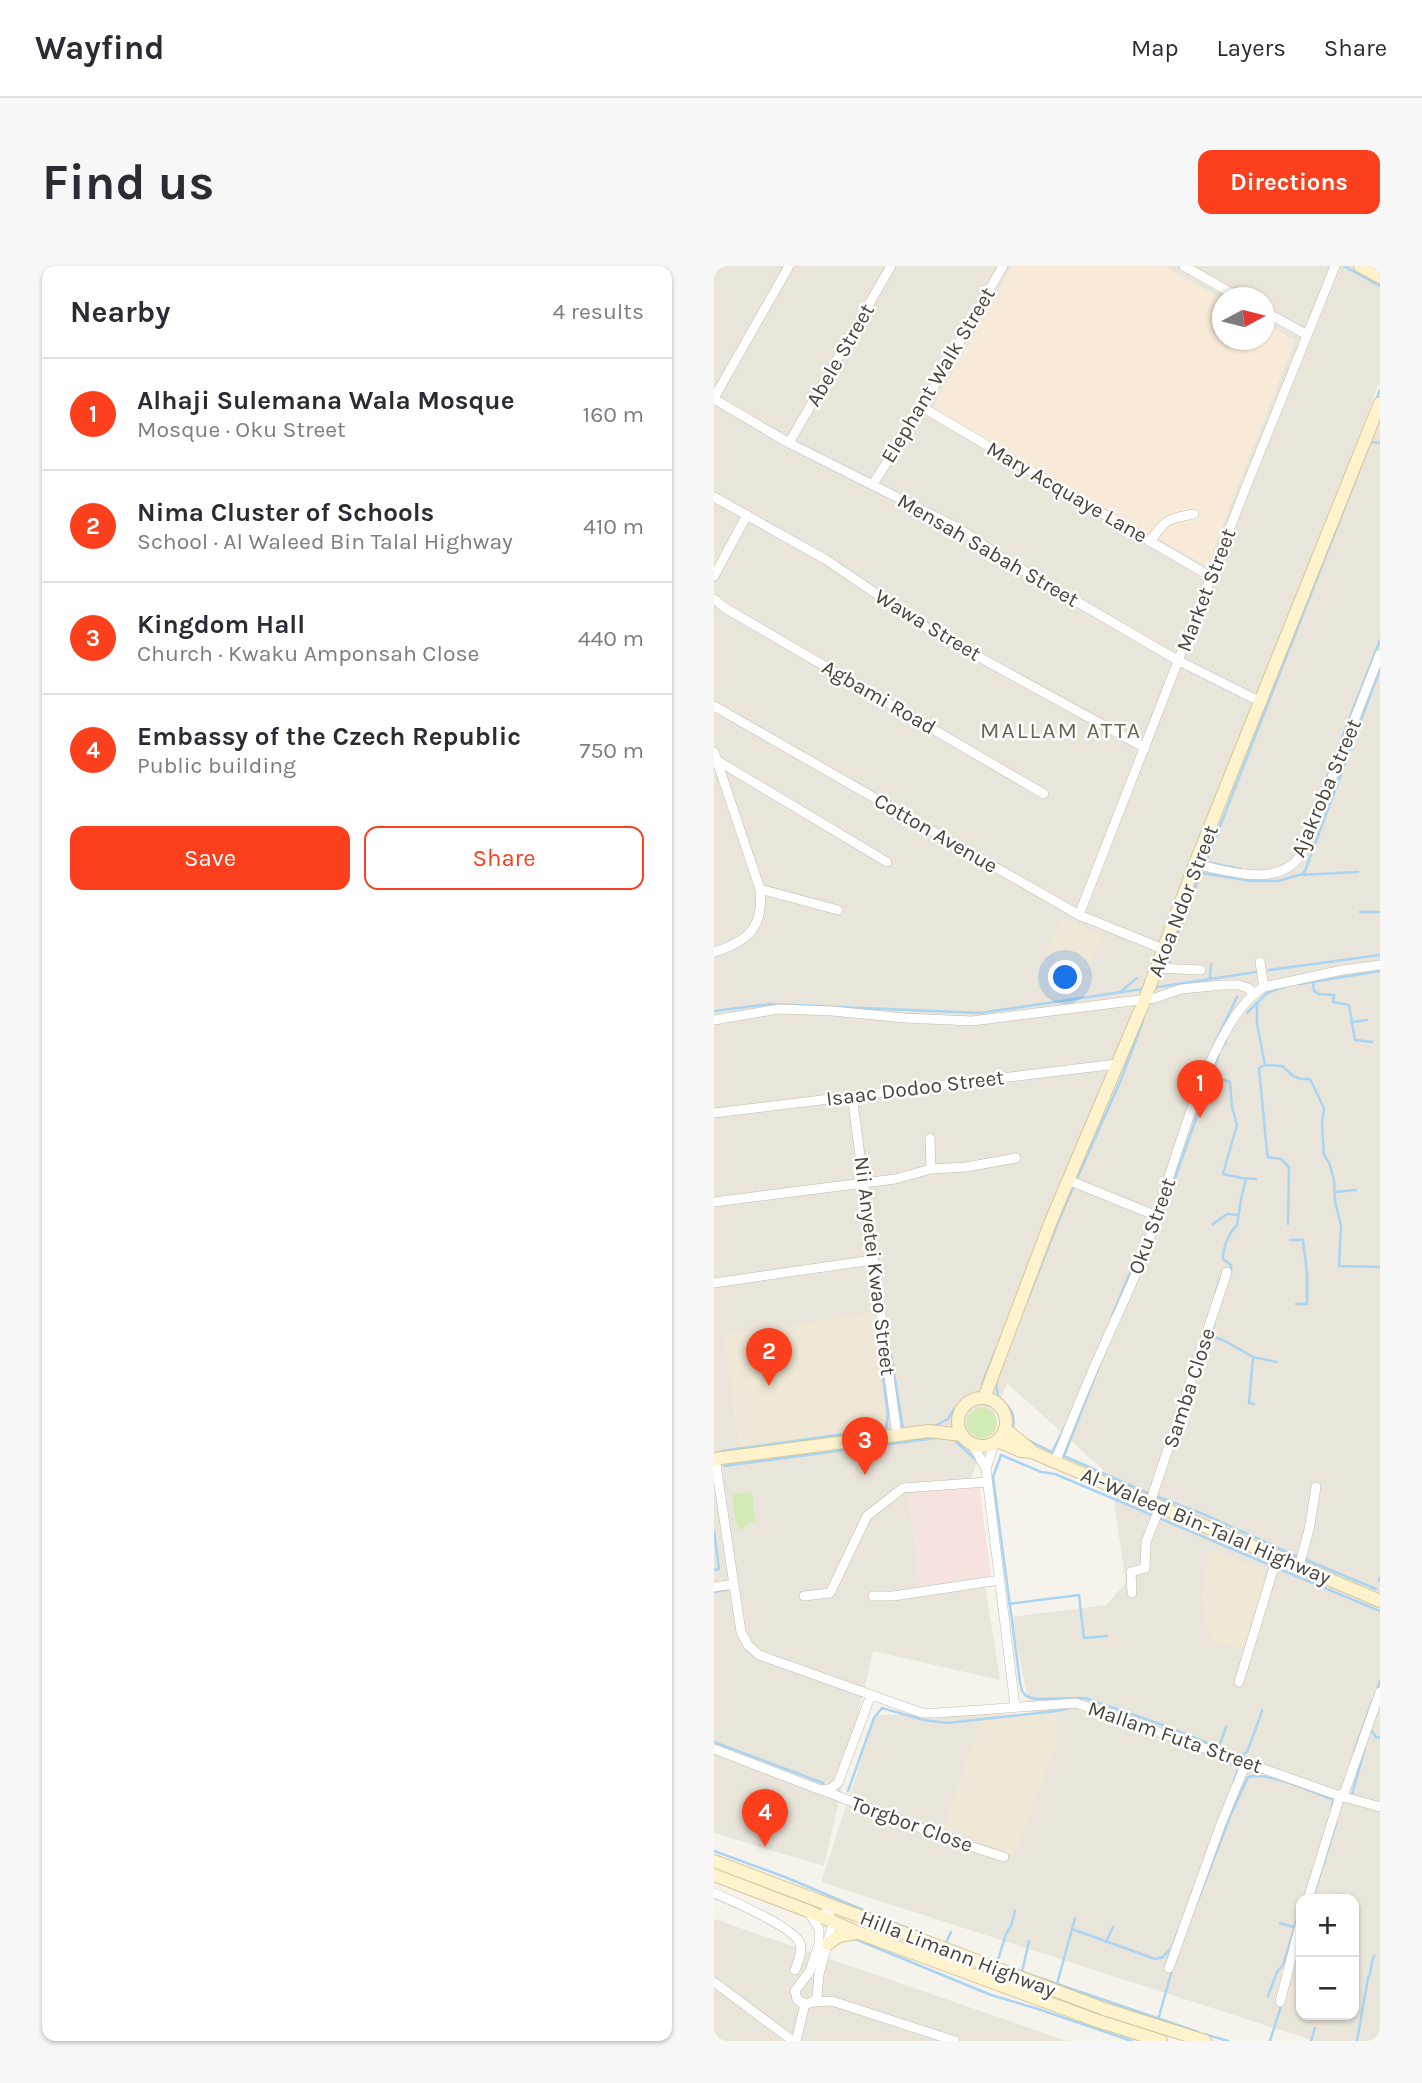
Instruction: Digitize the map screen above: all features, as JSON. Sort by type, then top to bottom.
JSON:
[{"type":"street","points":[[714,399],[789,266]]},
{"type":"street","name":"Abele Street","points":[[789,443],[891,266]]},
{"type":"street","name":"Elephant Walk Street","points":[[873,484],[922,407],[1003,266]]},
{"type":"street","points":[[1184,266],[1221,287]]},
{"type":"street","name":"Market Street","points":[[1079,915],[1335,266]]},
{"type":"street","points":[[1360,266],[1380,277]]},
{"type":"street","points":[[1275,317],[1307,335]]},
{"type":"street","name":"Mensah Sabah Street","points":[[714,399],[789,443],[960,529],[1007,561],[1179,661],[1261,702]]},
{"type":"street","name":"Akoa Ndor Street","points":[[984,1398],[1068,1180],[1145,999],[1195,864],[1380,403]]},
{"type":"street","name":"Mary Acquaye Lane","points":[[922,407],[1211,577]]},
{"type":"street","name":"Wawa Street","points":[[714,497],[825,559],[928,629],[1145,748]]},
{"type":"street","points":[[1150,542],[1164,522],[1194,514]]},
{"type":"street","points":[[714,576],[747,515]]},
{"type":"street","name":"Agbami Road","points":[[714,599],[724,608],[1044,794]]},
{"type":"street","name":"Ajakroba Street","points":[[1195,864],[1267,876],[1291,868],[1302,854],[1380,654]]},
{"type":"street","name":"Cotton Avenue","points":[[714,706],[1079,915],[1163,949]]},
{"type":"street","points":[[716,757],[887,862]]},
{"type":"street","points":[[714,951],[732,946],[747,937],[759,920],[761,911],[760,889],[716,757]]},
{"type":"street","points":[[760,889],[838,910]]},
{"type":"street","points":[[1260,962],[1264,987]]},
{"type":"street","points":[[714,1020],[779,1009],[972,1021],[1159,997],[1181,989],[1239,985],[1253,993],[1264,987],[1380,965]]},
{"type":"street","points":[[1156,971],[1201,970]]},
{"type":"street","name":"Oku Street","points":[[1055,1462],[1145,1251],[1216,1048],[1253,993]]},
{"type":"street","name":"Isaac Dodoo Street","points":[[714,1113],[1116,1064]]},
{"type":"street","name":"Nii Anyetei Kwao Street","points":[[852,1095],[897,1436]]},
{"type":"street","points":[[930,1138],[931,1169]]},
{"type":"street","points":[[714,1202],[895,1179],[931,1169],[966,1167],[1016,1158]]},
{"type":"street","points":[[1068,1180],[1157,1216]]},
{"type":"street","points":[[714,1283],[873,1260]]},
{"type":"street","name":"Samba Close","points":[[1132,1593],[1131,1572],[1145,1568],[1146,1542],[1155,1505],[1227,1272]]},
{"type":"street","points":[[929,1431],[958,1416],[965,1404],[977,1398],[991,1399],[1005,1415],[1005,1429],[996,1442],[986,1469]]},
{"type":"street","points":[[958,1416],[961,1435],[973,1445],[986,1469],[1015,1706]]},
{"type":"street","name":"Al-Waleed Bin-Talal Highway","points":[[1005,1429],[1032,1452],[1299,1566],[1379,1597]]},
{"type":"street","points":[[715,1459],[929,1431],[961,1435]]},
{"type":"street","points":[[973,1445],[984,1446],[996,1442]]},
{"type":"street","name":"Al-Waleed Bin-Talal Highway","points":[[996,1442],[1032,1452]]},
{"type":"street","name":"Mallam Futa Street","points":[[715,1459],[741,1632],[748,1645],[759,1655],[929,1713],[1076,1703],[1340,1796],[1380,1807]]},
{"type":"street","points":[[804,1596],[830,1593],[867,1516],[903,1489],[987,1482]]},
{"type":"street","points":[[1299,1566],[1309,1530],[1316,1487]]},
{"type":"street","points":[[1240,1682],[1278,1557]]},
{"type":"street","points":[[873,1596],[892,1596],[1000,1580]]},
{"type":"street","points":[[714,1587],[734,1584]]},
{"type":"street","points":[[1310,1894],[1340,1796],[1345,1790],[1380,1692]]},
{"type":"street","points":[[821,1790],[830,1789],[838,1783],[871,1695]]},
{"type":"street","name":"Torgbor Close","points":[[714,1749],[954,1841],[1004,1857]]},
{"type":"street","points":[[1169,1968],[1246,1762]]},
{"type":"street","name":"Hilla Limann Highway","points":[[714,1861],[964,1958],[1104,2009],[1205,2041]]},
{"type":"street","name":"Hilla Limann Highway","points":[[714,1875],[859,1933],[1096,2020],[1161,2041]]},
{"type":"street","points":[[714,1893],[764,1916],[798,1939],[801,1948],[795,1970]]},
{"type":"street","points":[[714,1982],[795,2041],[809,2003],[817,1997],[819,1974],[833,1923],[824,1903]]},
{"type":"street","points":[[808,1911],[821,1934],[820,1944],[810,1971],[795,1991],[797,2000],[809,2003],[832,2001],[956,2041]]},
{"type":"street","points":[[828,1944],[839,1936],[859,1933]]},
{"type":"street","points":[[1280,2003],[1296,1941]]},
{"type":"street","points":[[819,1987],[832,2001]]},
{"type":"shaded area","points":[[714,266],[1366,266],[1380,273],[1380,381],[1191,887],[1380,413],[1380,2041],[1315,2041],[821,1882],[876,1715],[1031,1714],[1011,1617],[1106,1605],[1126,1583],[1110,1476],[1007,1383],[969,1483],[1000,1680],[873,1651],[824,1866],[714,1833]]},
{"type":"shaded area","points":[[1012,266],[1165,266],[1212,293],[1212,350],[1275,350],[1275,329],[1295,340],[1207,566],[930,412]]},
{"type":"shaded area","points":[[1062,918],[1103,936],[1088,969],[1044,953]]},
{"type":"shaded area","points":[[872,1312],[886,1425],[739,1446],[724,1335]]},
{"type":"shaded area","points":[[979,1484],[991,1576],[920,1586],[908,1495]]},
{"type":"shaded area","points":[[1215,1550],[1265,1571],[1247,1650],[1212,1643],[1201,1601],[1209,1554]]},
{"type":"shaded area","points":[[1057,1712],[1057,1743],[1014,1855],[943,1828],[982,1719]]},
{"type":"shaded area","points":[[714,1919],[1067,2041],[714,2041]]},
{"type":"green space","points":[[982,1408],[988,1409],[996,1417],[996,1429],[988,1437],[982,1438],[976,1437],[968,1429],[967,1423],[968,1417],[976,1409]]},
{"type":"green space","points":[[752,1492],[755,1521],[747,1524],[741,1531],[736,1523],[732,1495]]},
{"type":"waterway","points":[[1344,266],[1380,286]]},
{"type":"waterway","points":[[1376,400],[1380,390]]},
{"type":"waterway","points":[[1370,442],[1380,443]]},
{"type":"waterway","points":[[1344,477],[1352,458]]},
{"type":"waterway","points":[[1241,869],[1206,862],[1359,471]]},
{"type":"waterway","points":[[1304,836],[1380,640]]},
{"type":"waterway","points":[[1302,874],[1380,669]]},
{"type":"waterway","points":[[1169,962],[1201,873],[1252,881],[1278,881],[1299,875],[1358,872]]},
{"type":"waterway","points":[[1360,912],[1380,912]]},
{"type":"waterway","points":[[1269,970],[1380,955]]},
{"type":"waterway","points":[[1210,978],[1211,964]]},
{"type":"waterway","points":[[1300,984],[1380,971]]},
{"type":"waterway","points":[[1152,988],[1256,972]]},
{"type":"waterway","points":[[1120,992],[1137,978]]},
{"type":"waterway","points":[[1313,981],[1314,991],[1334,995],[1333,1002],[1349,1005],[1355,1040],[1372,1042]]},
{"type":"waterway","points":[[1247,1013],[1267,993],[1284,987]]},
{"type":"waterway","points":[[714,1011],[770,1004],[980,1013],[1142,989]]},
{"type":"waterway","points":[[1213,1047],[1237,997]]},
{"type":"waterway","points":[[1257,1003],[1257,1024],[1265,1065],[1259,1068],[1267,1152],[1268,1157],[1281,1159],[1289,1167],[1288,1224]]},
{"type":"waterway","points":[[1351,1022],[1367,1020]]},
{"type":"waterway","points":[[1026,1304],[1143,1021]]},
{"type":"waterway","points":[[1222,1048],[1226,1042]]},
{"type":"waterway","points":[[1159,1223],[1219,1054]]},
{"type":"waterway","points":[[1265,1065],[1282,1066],[1293,1076],[1310,1079],[1324,1108],[1324,1155],[1334,1180],[1335,1201],[1341,1226],[1339,1266],[1380,1267]]},
{"type":"waterway","points":[[1212,1076],[1230,1082],[1237,1125],[1223,1174],[1256,1179]]},
{"type":"waterway","points":[[1231,1273],[1231,1265],[1223,1259],[1223,1254],[1227,1240],[1237,1225],[1246,1179]]},
{"type":"waterway","points":[[1335,1192],[1356,1190]]},
{"type":"waterway","points":[[1213,1224],[1227,1214],[1237,1215]]},
{"type":"waterway","points":[[1112,1316],[1146,1235]]},
{"type":"waterway","points":[[1290,1240],[1303,1240],[1307,1273],[1307,1304],[1296,1304]]},
{"type":"waterway","points":[[1216,1291],[1221,1277]]},
{"type":"waterway","points":[[1203,1359],[1214,1325]]},
{"type":"waterway","points":[[1211,1336],[1253,1357],[1277,1362]]},
{"type":"waterway","points":[[982,1384],[996,1349]]},
{"type":"waterway","points":[[722,1451],[886,1430],[888,1414],[880,1354]]},
{"type":"waterway","points":[[891,1355],[903,1429]]},
{"type":"waterway","points":[[1253,1359],[1249,1403],[1254,1404]]},
{"type":"waterway","points":[[1101,1361],[1064,1456],[1150,1494]]},
{"type":"waterway","points":[[996,1382],[998,1397],[1012,1413],[1015,1430]]},
{"type":"waterway","points":[[934,1426],[948,1419],[954,1409]]},
{"type":"waterway","points":[[1026,1439],[1052,1452],[1066,1425]]},
{"type":"waterway","points":[[724,1466],[936,1438]]},
{"type":"waterway","points":[[953,1439],[976,1460]]},
{"type":"waterway","points":[[1270,1565],[1055,1474],[1041,1472],[1001,1455],[993,1477],[1020,1682],[1026,1696],[1035,1699],[1085,1698],[1160,1724],[1276,1770]]},
{"type":"waterway","points":[[1156,1496],[1298,1557]]},
{"type":"waterway","points":[[714,1531],[719,1569],[714,1570]]},
{"type":"waterway","points":[[1304,1559],[1376,1589]]},
{"type":"waterway","points":[[1277,1568],[1380,1611]]},
{"type":"waterway","points":[[1379,1581],[1380,1577]]},
{"type":"waterway","points":[[714,1592],[727,1590]]},
{"type":"waterway","points":[[1009,1604],[1079,1595],[1084,1638],[1107,1636]]},
{"type":"waterway","points":[[1377,1690],[1380,1681]]},
{"type":"waterway","points":[[1354,1752],[1372,1702]]},
{"type":"waterway","points":[[848,1791],[874,1718],[882,1708],[924,1720],[947,1723],[1069,1708]]},
{"type":"waterway","points":[[1241,1756],[1247,1752],[1262,1710]]},
{"type":"waterway","points":[[1219,1747],[1226,1727]]},
{"type":"waterway","points":[[1370,1729],[1380,1738]]},
{"type":"waterway","points":[[714,1742],[823,1783]]},
{"type":"waterway","points":[[1352,1795],[1365,1748]]},
{"type":"waterway","points":[[1204,1753],[1239,1766],[1234,1781]]},
{"type":"waterway","points":[[1196,1905],[1248,1777],[1267,1777],[1291,1783],[1334,1800],[1332,1806]]},
{"type":"waterway","points":[[1315,1891],[1336,1824]]},
{"type":"waterway","points":[[714,1851],[785,1877],[882,1918]]},
{"type":"waterway","points":[[997,1963],[1015,1911]]},
{"type":"waterway","points":[[1057,1984],[1075,1918]]},
{"type":"waterway","points":[[891,1922],[921,1933]]},
{"type":"waterway","points":[[1268,1996],[1277,1972],[1283,1965],[1296,1922]]},
{"type":"waterway","points":[[1280,1923],[1293,1927]]},
{"type":"waterway","points":[[1106,1942],[1113,1927]]},
{"type":"waterway","points":[[1072,1929],[1155,1959],[1163,1957],[1169,1950]]},
{"type":"waterway","points":[[1168,1958],[1178,1931]]},
{"type":"waterway","points":[[946,1943],[951,1932]]},
{"type":"waterway","points":[[855,1939],[991,1995],[1132,2041]]},
{"type":"waterway","points":[[1022,1972],[1029,1941]]},
{"type":"waterway","points":[[1357,2041],[1374,1956]]},
{"type":"waterway","points":[[1158,2020],[1172,1970]]},
{"type":"waterway","points":[[1025,1973],[1198,2032]]},
{"type":"waterway","points":[[1270,2041],[1282,2003]]},
{"type":"waterway","points":[[1311,2041],[1315,2028]]},
{"type":"waterway","points":[[1204,2034],[1228,2041]]},
{"type":"place","name":"Alhaji Sulemana Wala Mosque","points":[[1200,1118]]},
{"type":"place","name":"Nima Cluster of Schools","points":[[769,1386]]},
{"type":"place","name":"Kingdom Hall","points":[[865,1475]]},
{"type":"place","name":"Embassy of the Czech Republic","points":[[765,1847]]},
{"type":"district","name":"MALLAM ATTA","points":[[1061,730]]}]
